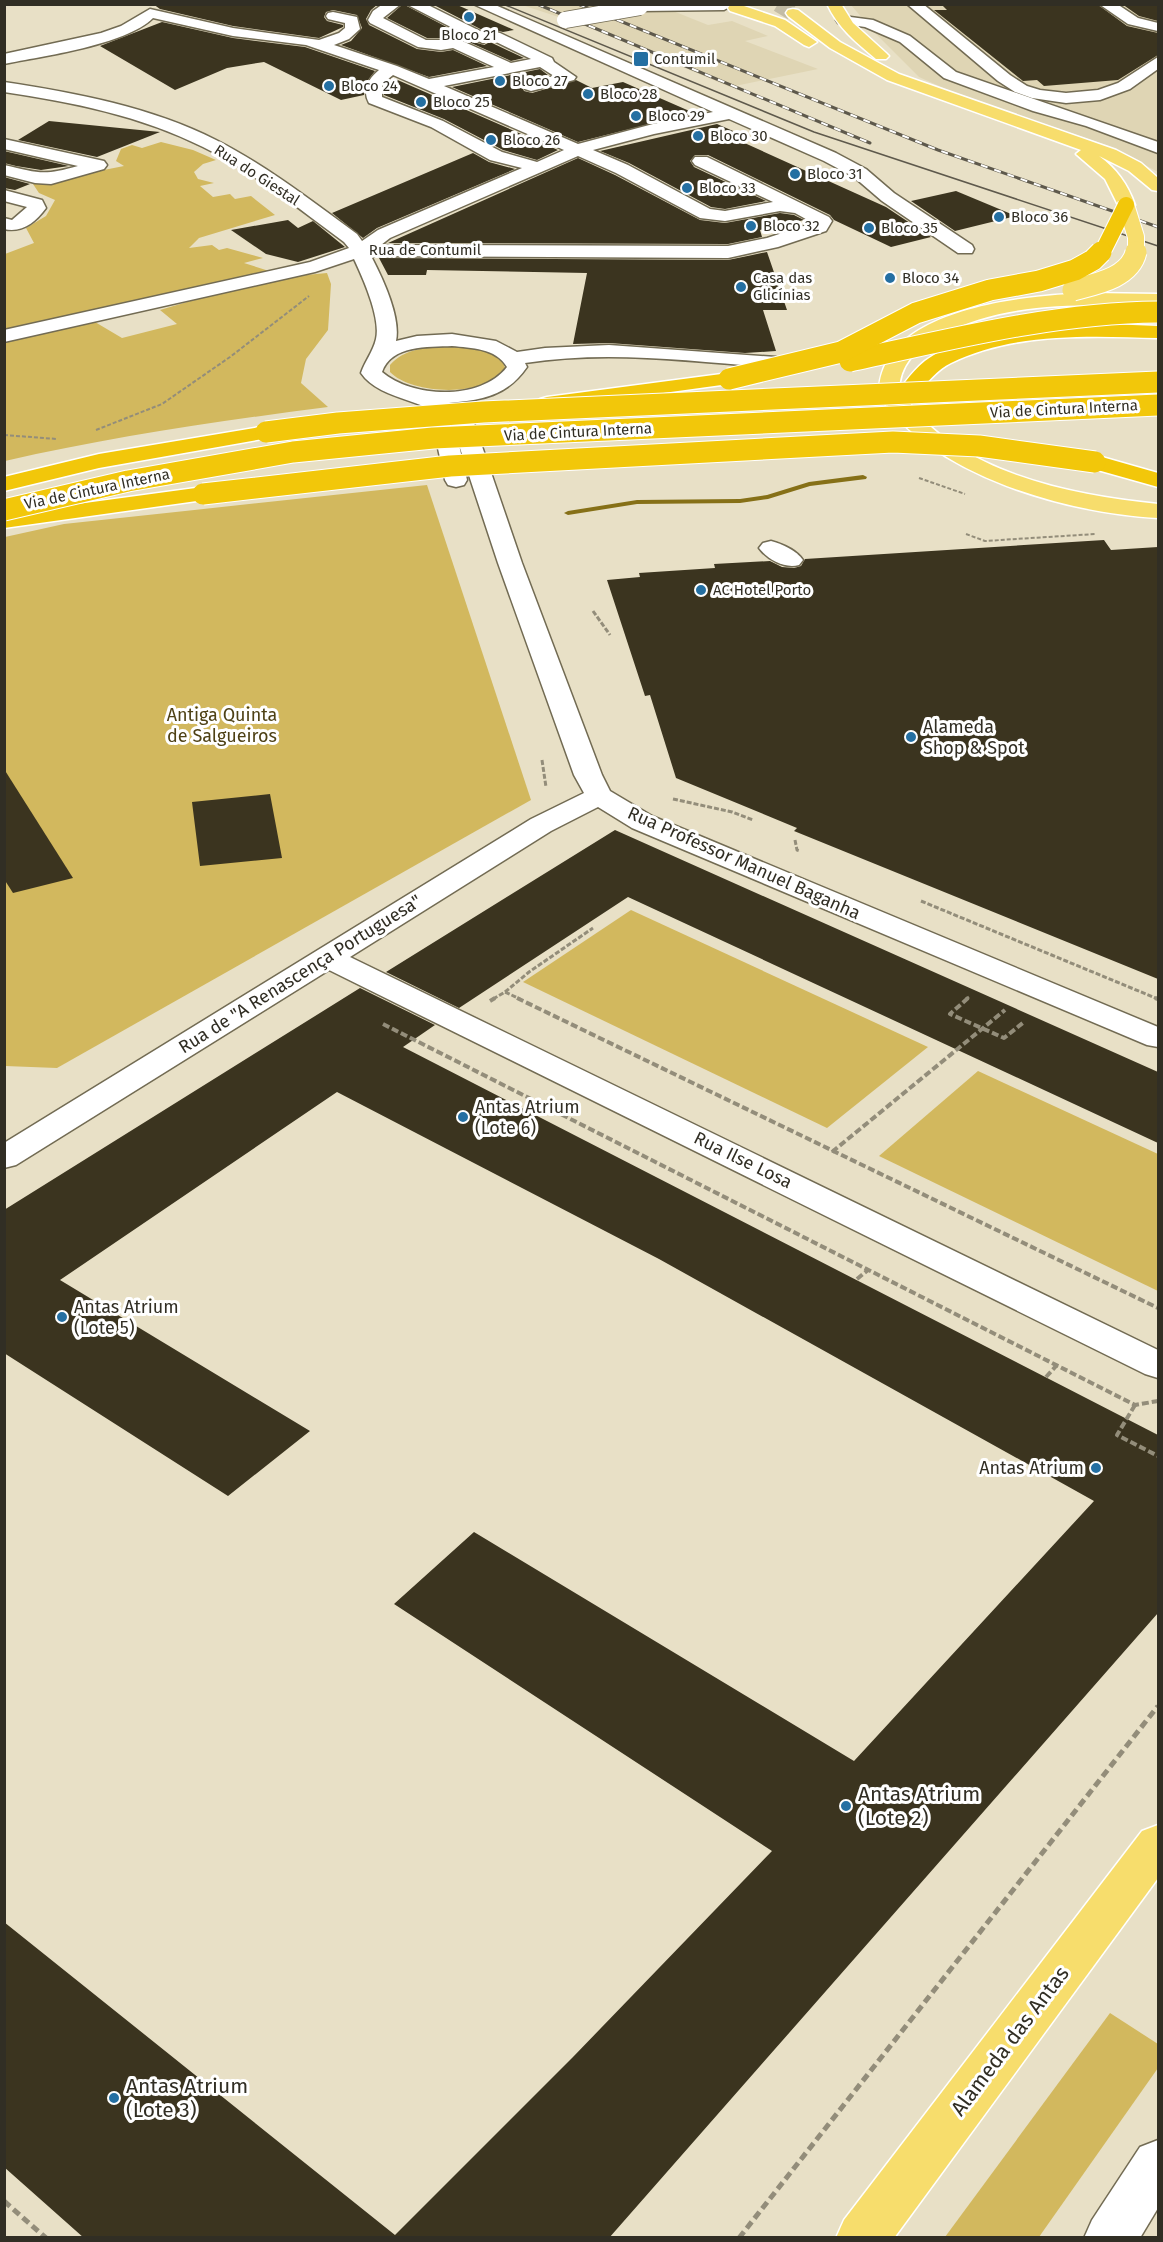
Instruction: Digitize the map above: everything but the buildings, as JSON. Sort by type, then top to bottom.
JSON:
[{"type":"highway","points":[[729,379],[841,351],[916,313],[951,301],[990,290],[1039,281],[1075,270],[1093,260],[1105,248],[1126,205]]},
{"type":"highway","points":[[470,421],[729,379],[806,370],[1046,320],[1107,312],[1158,312]]},
{"type":"highway","points":[[898,407],[920,377],[942,360],[971,348],[1054,332],[1097,330],[1158,332]]},
{"type":"highway","name":"Via de Cintura Interna","points":[[4,484],[99,461],[266,432],[338,423],[470,421],[1158,382]]},
{"type":"highway","name":"Via de Cintura Interna","points":[[4,510],[128,481],[282,454],[422,439],[1158,405]]},
{"type":"highway","points":[[4,522],[192,495],[450,466],[893,442],[979,446],[1158,468]]},
{"type":"highway","points":[[1095,462],[1158,480]]},
{"type":"main road","points":[[834,4],[843,20],[859,37],[917,87]]},
{"type":"main road","points":[[724,6],[799,9],[835,45],[893,77],[1089,146],[1135,167],[1158,186]]},
{"type":"main road","points":[[724,6],[780,22],[819,50],[838,60],[861,70],[893,77]]},
{"type":"main road","points":[[1029,126],[1091,158],[1105,169],[1121,189],[1137,248],[1131,264],[1106,282],[958,319],[919,338],[899,358],[889,376],[889,396],[920,430],[949,451],[987,470],[1035,487],[1155,512]]},
{"type":"main road","points":[[1024,303],[1103,299],[1158,300]]},
{"type":"main road","name":"Alameda das Antas","points":[[862,2238],[1158,1844]]},
{"type":"street","points":[[394,4],[378,14],[375,20],[423,44],[441,45],[648,6],[724,6]]},
{"type":"street","points":[[413,4],[547,59],[542,62],[428,84]]},
{"type":"street","points":[[480,4],[830,157],[860,173],[888,197],[965,249]]},
{"type":"street","points":[[914,4],[1004,78],[1021,89],[1038,95],[1066,98],[1100,95],[1124,86],[1158,62]]},
{"type":"street","points":[[1106,4],[1158,39]]},
{"type":"street","points":[[1134,4],[1158,16]]},
{"type":"street","points":[[4,59],[85,42],[131,27],[148,17],[148,9],[233,32],[322,44],[392,69],[622,169],[706,214],[725,216],[780,206],[800,208]]},
{"type":"street","points":[[322,44],[344,36],[353,28],[352,20],[333,16]]},
{"type":"street","points":[[843,20],[868,23],[905,39],[950,75],[1158,148]]},
{"type":"street","points":[[1133,21],[1158,27]]},
{"type":"street","points":[[455,43],[509,68]]},
{"type":"street","points":[[531,86],[568,77],[542,62]]},
{"type":"street","points":[[392,69],[376,79],[372,90],[375,100],[437,124],[496,156],[537,167]]},
{"type":"street","points":[[1092,123],[1158,77]]},
{"type":"street","name":"Rua do Giestal","points":[[4,87],[132,114],[194,136],[235,157],[351,238],[362,250],[385,314],[387,336],[380,356],[372,364],[371,373],[376,381],[407,394]]},
{"type":"street","points":[[437,124],[494,112]]},
{"type":"street","points":[[362,250],[384,234],[577,149],[653,129],[733,113]]},
{"type":"street","points":[[1140,140],[1158,139]]},
{"type":"street","points":[[4,144],[98,165],[51,179],[35,178],[4,170]]},
{"type":"street","name":"Rua de Contumil","points":[[6,337],[315,266],[362,250],[728,252],[771,243],[820,227],[823,221],[800,208],[701,161]]},
{"type":"street","points":[[4,195],[36,204],[34,212],[8,227]]},
{"type":"street","points":[[385,314],[413,330],[452,340],[490,346],[505,352],[514,359],[517,367],[514,375],[505,383],[490,390],[450,397],[407,394]]},
{"type":"street","points":[[380,356],[411,344],[452,340]]},
{"type":"street","points":[[514,359],[548,352],[588,350],[769,361]]},
{"type":"street","points":[[490,390],[472,408],[470,421],[518,585],[588,775],[599,796]]},
{"type":"street","points":[[407,394],[470,421]]},
{"type":"street","points":[[456,480],[448,444],[470,421]]},
{"type":"street","name":"Rua de \"A Renascença Portuguesa\"","points":[[4,1158],[541,825],[599,796]]},
{"type":"street","name":"Rua Professor Manuel Baganha","points":[[599,796],[642,822],[1158,1038]]},
{"type":"street","name":"Rua Ilse Losa","points":[[327,957],[1158,1365]]},
{"type":"street","points":[[1110,2238],[1158,2164]]},
{"type":"path","points":[[89,432],[162,404],[239,350],[309,298],[315,266]]},
{"type":"path","points":[[4,435],[63,440]]},
{"type":"path","points":[[966,534],[986,541],[1074,536]]},
{"type":"path","points":[[593,611],[610,635]]},
{"type":"path","points":[[667,798],[732,812],[753,820]]},
{"type":"path","points":[[795,840],[797,850],[808,855]]},
{"type":"path","points":[[917,900],[1158,999]]},
{"type":"path","points":[[485,1005],[593,928]]},
{"type":"path","points":[[506,992],[1158,1308]]},
{"type":"path","points":[[969,998],[950,1014],[1004,1038],[1024,1022]]},
{"type":"path","points":[[832,1152],[1008,1007]]},
{"type":"path","points":[[377,1021],[1135,1405],[1158,1401]]},
{"type":"path","points":[[857,1280],[868,1270]]},
{"type":"path","points":[[1046,1377],[1057,1365]]},
{"type":"path","points":[[1135,1405],[1117,1435],[1158,1456]]},
{"type":"path","points":[[739,2238],[1158,1706]]},
{"type":"path","points":[[4,2201],[46,2238]]},
{"type":"shaded area","points":[[522,5],[658,5],[708,25],[732,21],[768,36],[745,41],[818,69],[730,87],[583,25]]},
{"type":"shaded area","points":[[851,5],[1158,5],[1158,172],[1109,146],[957,94],[919,77]]},
{"type":"green space","points":[[161,142],[193,150],[216,160],[203,164],[194,172],[198,179],[214,183],[200,186],[213,197],[230,194],[235,199],[251,196],[275,215],[199,238],[189,248],[212,245],[219,250],[227,248],[263,258],[244,263],[269,271],[18,330],[5,331],[5,254],[34,243],[26,228],[46,216],[55,200],[39,193],[33,184],[124,166],[116,161],[121,149],[132,145],[142,148]]},
{"type":"green space","points":[[327,273],[331,284],[328,330],[306,359],[301,383],[328,407],[165,430],[5,461],[4,343],[95,322],[122,338],[177,324],[160,310],[263,282]]},
{"type":"green space","points":[[444,346],[480,348],[496,355],[505,368],[496,378],[483,385],[449,390],[415,385],[401,380],[390,372],[390,365],[408,352]]},
{"type":"green space","name":"Antiga Quinta de Salgueiros","points":[[427,485],[531,800],[57,1068],[5,1066],[5,537],[64,524]]},
{"type":"green space","points":[[631,910],[928,1047],[827,1128],[523,982]]},
{"type":"green space","points":[[978,1071],[1158,1154],[1158,1291],[879,1156]]},
{"type":"green space","points":[[1110,2013],[1158,2044],[1158,2068],[1039,2237],[945,2237]]},
{"type":"waterway","points":[[568,513],[637,502],[740,501],[768,497],[809,484],[863,477]]},
{"type":"tunnel","points":[[778,4],[793,13]]},
{"type":"tram line","points":[[503,4],[814,132],[1158,246]]},
{"type":"railway","points":[[537,4],[870,143]]},
{"type":"railway","points":[[578,4],[938,150],[1158,227]]},
{"type":"place","name":"Bloco 21","points":[[469,17]]},
{"type":"place","name":"Contumil","points":[[641,59]]},
{"type":"place","name":"Bloco 27","points":[[500,81]]},
{"type":"place","name":"Bloco 24","points":[[329,86]]},
{"type":"place","name":"Bloco 28","points":[[588,94]]},
{"type":"place","name":"Bloco 25","points":[[421,102]]},
{"type":"place","name":"Bloco 29","points":[[636,116]]},
{"type":"place","name":"Bloco 30","points":[[698,136]]},
{"type":"place","name":"Bloco 26","points":[[491,140]]},
{"type":"place","name":"Bloco 31","points":[[795,174]]},
{"type":"place","name":"Bloco 33","points":[[687,188]]},
{"type":"place","name":"Bloco 36","points":[[999,217]]},
{"type":"place","name":"Bloco 32","points":[[751,226]]},
{"type":"place","name":"Bloco 35","points":[[869,228]]},
{"type":"place","name":"Bloco 34","points":[[890,278]]},
{"type":"place","name":"Casa das Glicínias","points":[[741,287]]},
{"type":"place","name":"AC Hotel Porto","points":[[701,590]]},
{"type":"place","name":"Alameda Shop & Spot","points":[[911,737]]},
{"type":"place","name":"Antas Atrium (Lote 6)","points":[[463,1117]]},
{"type":"place","name":"Antas Atrium (Lote 5)","points":[[62,1317]]},
{"type":"place","name":"Antas Atrium","points":[[1096,1468]]},
{"type":"place","name":"Antas Atrium (Lote 2)","points":[[846,1806]]},
{"type":"place","name":"Antas Atrium (Lote 3)","points":[[114,2098]]}]
